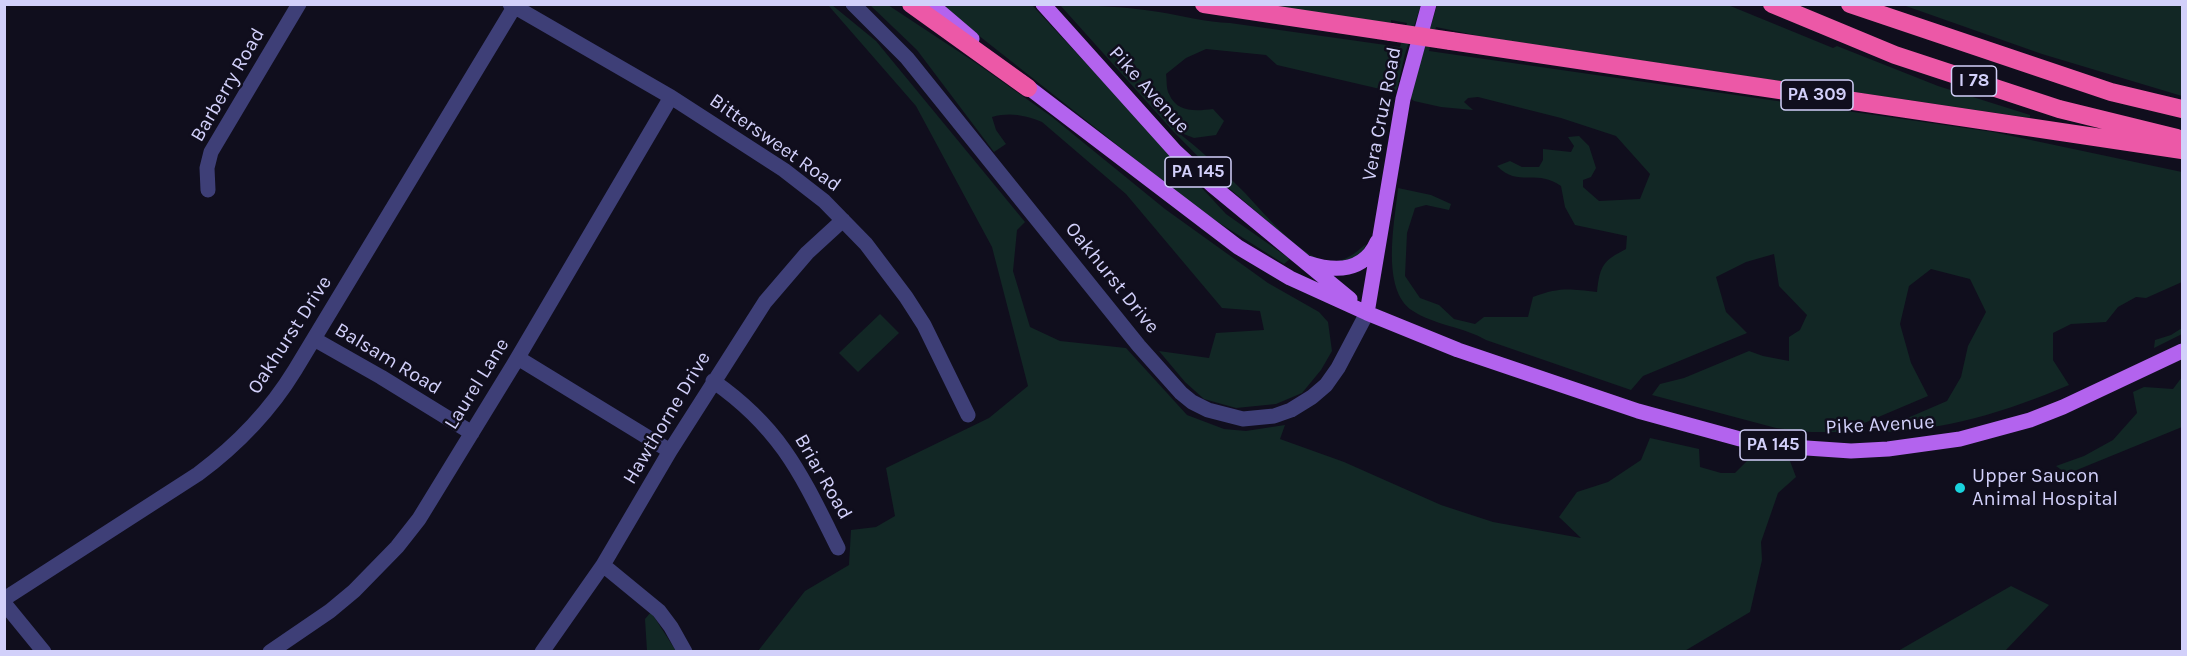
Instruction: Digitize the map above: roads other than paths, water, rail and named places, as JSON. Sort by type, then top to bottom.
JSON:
[{"type":"highway","points":[[911,4],[1028,88]]},
{"type":"highway","name":"PA 309","points":[[1204,4],[2182,150]]},
{"type":"highway","name":"I 78","points":[[1772,4],[1895,55],[2059,109],[2182,140]]},
{"type":"highway","name":"I 78","points":[[1850,4],[2111,92],[2182,109]]},
{"type":"main road","name":"PA 145","points":[[931,4],[1028,88]]},
{"type":"main road","name":"Vera Cruz Road","points":[[1367,313],[1402,99],[1429,4]]},
{"type":"main road","name":"Pike Avenue","points":[[1046,7],[1175,151],[1213,186],[1367,313]]},
{"type":"main road","name":"Pike Avenue","points":[[1028,88],[1238,247],[1290,278],[1367,313],[1458,350],[1638,411],[1740,440],[1851,451],[1960,440],[1995,431],[2063,407],[2182,351]]},
{"type":"main road","points":[[1303,261],[1332,269],[1353,267],[1369,255],[1380,233]]},
{"type":"street","name":"Barberry Road","points":[[208,190],[207,168],[211,152],[299,4]]},
{"type":"street","name":"Oakhurst Drive","points":[[853,4],[907,58],[1139,346],[1181,393],[1192,402],[1208,411],[1243,419],[1274,416],[1291,410],[1326,385],[1338,368],[1367,313]]},
{"type":"street","name":"Oakhurst Drive","points":[[4,601],[222,456],[270,406],[314,339],[514,5]]},
{"type":"street","name":"Bittersweet Road","points":[[514,5],[671,97],[784,170],[824,201],[880,261],[906,297],[924,325],[968,415]]},
{"type":"street","name":"Laurel Lane","points":[[277,650],[354,591],[397,547],[419,519],[518,358],[671,97]]},
{"type":"street","name":"Hawthorne Drive","points":[[542,651],[603,565],[670,451],[765,302],[807,253],[843,219]]},
{"type":"street","name":"Balsam Road","points":[[314,339],[472,433]]},
{"type":"street","points":[[518,358],[670,451]]},
{"type":"street","name":"Briar Road","points":[[714,381],[750,410],[786,450],[800,472],[838,548]]},
{"type":"street","points":[[603,565],[659,611],[685,651]]},
{"type":"street","points":[[4,601],[44,651]]},
{"type":"place","name":"Upper Saucon Animal Hospital","points":[[1960,488]]}]
